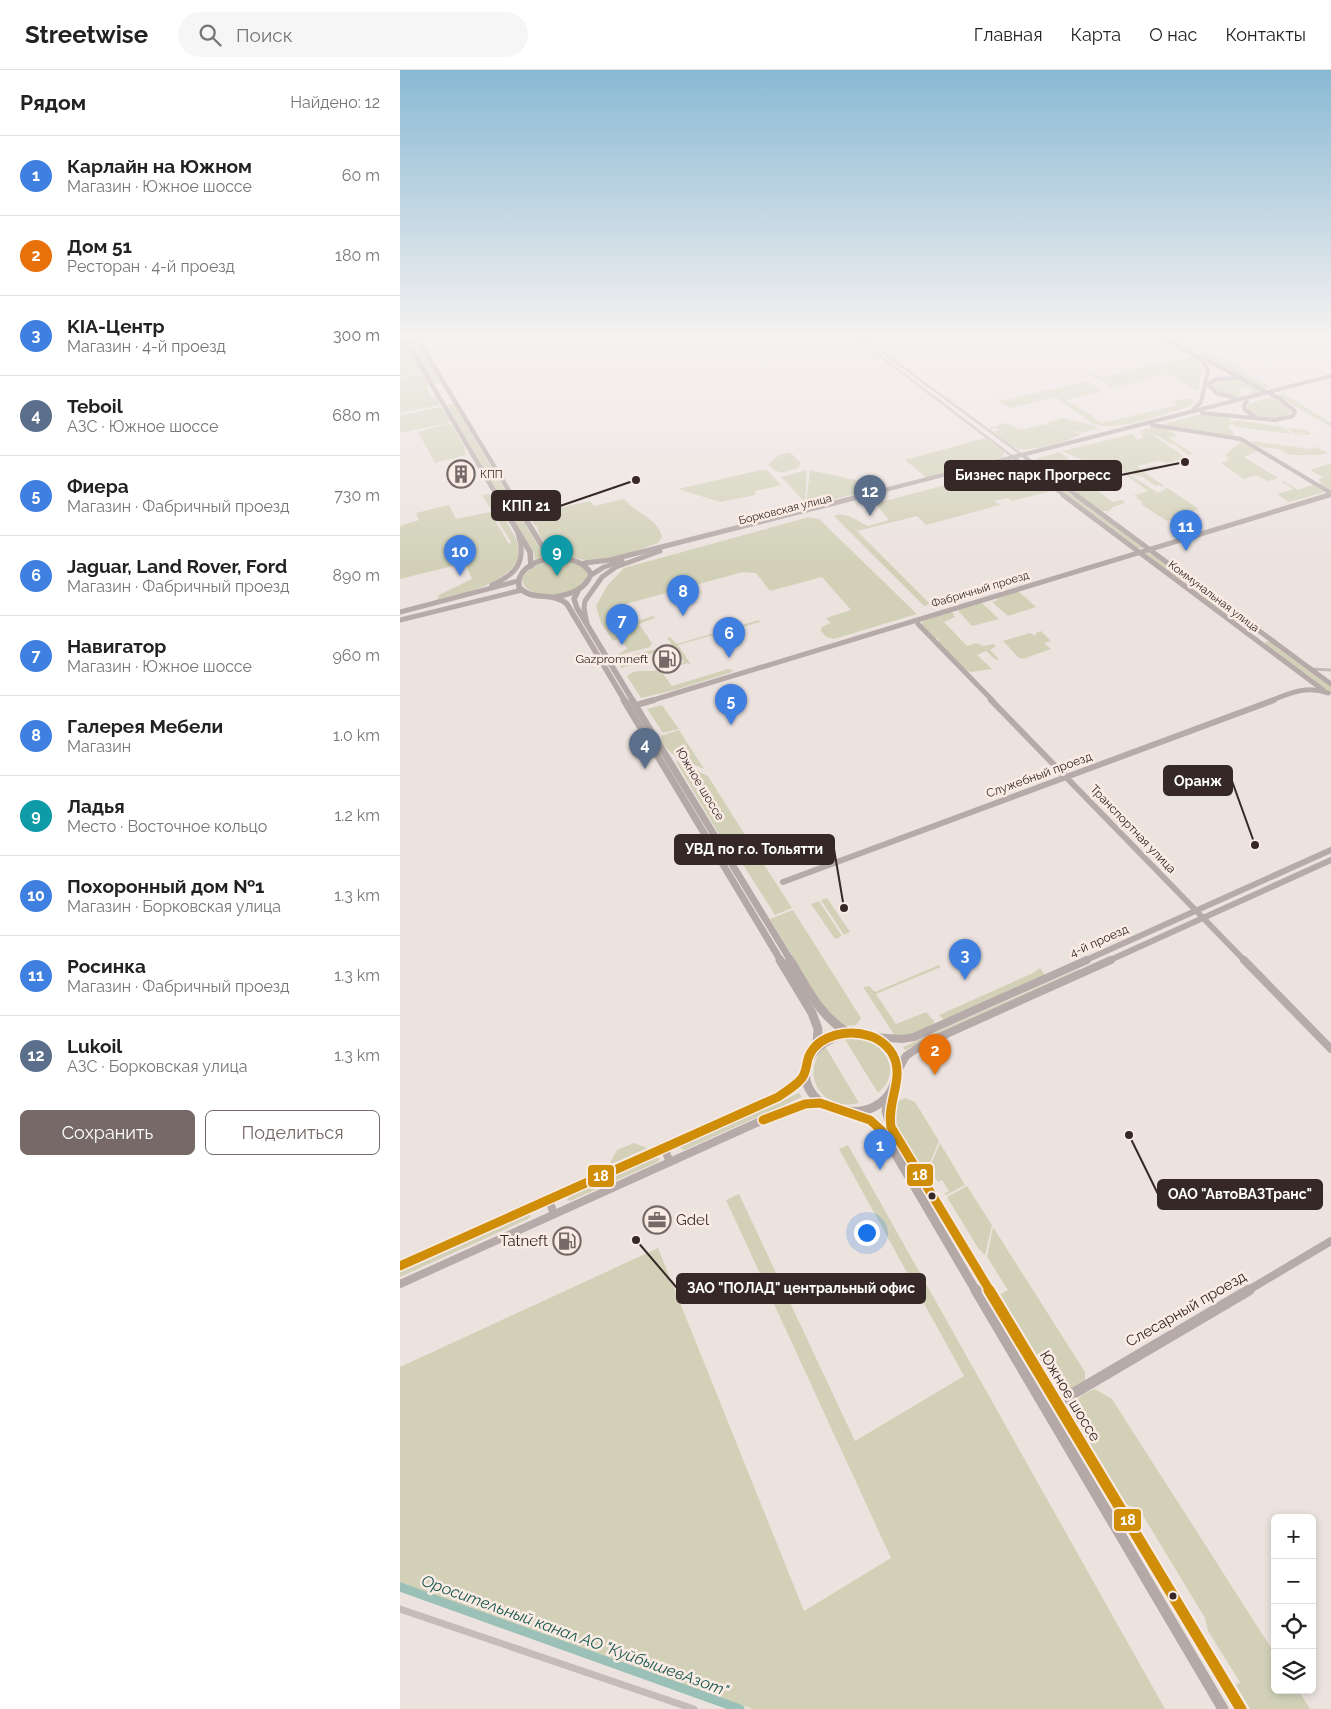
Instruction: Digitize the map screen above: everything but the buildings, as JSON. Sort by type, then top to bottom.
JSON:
[{"type":"main road","points":[[447,410],[532,556],[531,566]]},
{"type":"main road","points":[[400,620],[522,590],[537,596],[555,597],[578,590],[586,584],[591,575],[590,568],[584,563],[561,558],[544,549],[460,410]]},
{"type":"main road","name":"Борковская улица","points":[[1016,459],[1022,455],[1198,410]]},
{"type":"main road","name":"Борковская улица","points":[[584,563],[610,560],[1016,459],[1026,459],[1208,410]]},
{"type":"main road","points":[[1245,410],[1251,415],[1264,419]]},
{"type":"main road","points":[[1202,412],[1275,420],[1293,416],[1295,410]]},
{"type":"main road","points":[[1152,425],[1241,439],[1331,493]]},
{"type":"main road","name":"Коммунальная улица","points":[[1022,455],[1331,684]]},
{"type":"main road","name":"Коммунальная улица","points":[[1016,459],[1329,694]]},
{"type":"main road","name":"Фабричный проезд","points":[[636,706],[1331,493]]},
{"type":"main road","name":"Борковская улица","points":[[591,575],[610,565],[811,511]]},
{"type":"main road","points":[[456,598],[498,583],[515,570],[523,556],[516,530]]},
{"type":"main road","points":[[587,624],[584,608],[585,601],[602,577],[616,567],[660,551]]},
{"type":"main road","points":[[522,590],[518,581],[521,574],[531,566],[545,560],[561,558]]},
{"type":"main road","points":[[400,612],[518,581]]},
{"type":"main road","name":"Южное шоссе","points":[[578,590],[574,599],[575,603],[587,624],[821,1011],[832,1023],[848,1033]]},
{"type":"main road","name":"Южное шоссе","points":[[555,597],[569,607],[812,1013],[818,1029],[816,1046]]},
{"type":"main road","name":"Транспортная улица","points":[[918,624],[1331,1049]]},
{"type":"main road","points":[[1251,636],[1260,637],[1261,633]]},
{"type":"main road","points":[[1262,644],[1263,641],[1272,641]]},
{"type":"main road","points":[[1302,689],[1307,686],[1308,678]]},
{"type":"main road","name":"Служебный проезд","points":[[783,882],[1302,689],[1320,690],[1329,694]]},
{"type":"main road","name":"4-й проезд","points":[[874,1037],[902,1039],[914,1037],[1331,850]]},
{"type":"main road","points":[[1319,856],[1329,861]]},
{"type":"main road","name":"4-й проезд","points":[[897,1072],[906,1055],[922,1045],[1329,861]]},
{"type":"main road","points":[[400,1284],[785,1110],[805,1104],[820,1104],[851,1113],[874,1108],[890,1095],[895,1086],[897,1072],[892,1054],[874,1037],[862,1033],[848,1033],[836,1036],[816,1046],[808,1060],[805,1074],[809,1089],[820,1104]]},
{"type":"main road","points":[[400,1266],[778,1098],[805,1074]]},
{"type":"main road","name":"Южное шоссе","points":[[890,1095],[886,1111],[890,1127],[1241,1709]]},
{"type":"main road","name":"Южное шоссе","points":[[851,1113],[870,1120],[882,1131],[1223,1709]]},
{"type":"main road","points":[[664,1148],[670,1162]]},
{"type":"main road","points":[[549,1200],[554,1214]]},
{"type":"main road","name":"Слесарный проезд","points":[[1057,1403],[1331,1241]]},
{"type":"street","points":[[952,410],[1016,459]]},
{"type":"street","points":[[962,410],[1022,455]]},
{"type":"street","points":[[1311,669],[1331,670]]},
{"type":"street","points":[[400,1609],[694,1709]]},
{"type":"green space","points":[[400,410],[413,410],[400,413]]},
{"type":"green space","points":[[423,410],[443,410],[450,421],[400,433],[400,415]]},
{"type":"green space","points":[[450,410],[457,410],[494,472],[487,474]]},
{"type":"green space","points":[[1074,410],[1083,410],[1094,416],[1092,417],[1101,423],[1155,410],[1177,410],[1154,418],[1113,426],[1102,426],[1093,423]]},
{"type":"green space","points":[[1249,410],[1291,411],[1289,415],[1267,418]]},
{"type":"green space","points":[[1303,410],[1311,410],[1331,423],[1331,427]]},
{"type":"green space","points":[[1202,414],[1224,415],[1231,420],[1229,429],[1233,431],[1233,436],[1160,425]]},
{"type":"green space","points":[[1063,418],[1095,426],[1099,430],[1093,429],[1083,433],[1060,428],[1081,434],[1049,446],[1022,449],[1013,447],[994,432],[999,430],[997,428],[989,428],[1007,423],[1020,430],[1046,424],[1057,428],[1047,423]]},
{"type":"green space","points":[[1234,420],[1283,427],[1291,433],[1287,433],[1300,434],[1307,432],[1295,433],[1286,428],[1306,430],[1312,434],[1301,435],[1235,427],[1231,423]]},
{"type":"green space","points":[[447,424],[452,425],[464,446],[466,455],[435,463],[418,432]]},
{"type":"green space","points":[[1151,427],[1167,429],[1177,435],[1169,438],[1193,454],[1188,455],[1173,443],[1170,444],[1158,436],[1139,431]]},
{"type":"green space","points":[[1138,432],[1153,435],[1186,458],[1168,463],[1158,461],[1137,466],[1141,469],[1154,465],[1159,467],[1144,472],[1164,486],[1162,487],[1156,486],[1143,477],[1127,473],[1158,493],[1167,488],[1199,509],[1167,521],[1141,504],[1143,502],[1137,498],[1139,497],[1133,496],[1148,491],[1122,472],[1086,481],[1077,475],[1083,469],[1081,466],[1085,468],[1093,465],[1062,451],[1132,434],[1137,439],[1143,438]]},
{"type":"green space","points":[[985,438],[1003,451],[1003,457],[927,478],[905,460],[907,458]]},
{"type":"green space","points":[[1253,441],[1310,449],[1316,447],[1328,453],[1321,455],[1290,455],[1280,449],[1260,447],[1251,443]]},
{"type":"green space","points":[[1241,442],[1258,451],[1244,457],[1278,478],[1268,481],[1256,475],[1244,479],[1221,463],[1229,460],[1225,455]]},
{"type":"green space","points":[[790,452],[801,463],[798,468],[780,472],[768,465],[779,455]]},
{"type":"green space","points":[[1060,452],[1068,458],[1068,462],[1046,468],[1036,462],[1037,458]]},
{"type":"green space","points":[[1331,463],[1330,491],[1319,484],[1322,483],[1318,480],[1323,477],[1310,470]]},
{"type":"green space","points":[[1010,468],[1027,471],[1050,488],[1051,491],[1012,501],[1007,498],[994,501],[1000,505],[926,525],[917,516],[857,531],[930,604],[924,606],[835,517],[835,515],[840,514],[848,516],[868,526],[889,520],[877,503]]},
{"type":"green space","points":[[767,470],[781,485],[756,491],[755,495],[720,502],[678,489]]},
{"type":"green space","points":[[807,470],[805,502],[781,477]]},
{"type":"green space","points":[[810,470],[880,486],[872,490],[810,505],[806,504]]},
{"type":"green space","points":[[495,473],[541,551],[550,557],[536,561],[534,554],[487,475]]},
{"type":"green space","points":[[1301,477],[1325,492],[1289,502],[1277,494],[1294,489],[1282,482],[1284,481],[1298,490],[1313,485]]},
{"type":"green space","points":[[1087,483],[1113,502],[1122,500],[1125,503],[1113,507],[1109,511],[1100,511],[1075,492],[1075,487]]},
{"type":"green space","points":[[1057,484],[1142,548],[1137,548],[1056,488]]},
{"type":"green space","points":[[489,494],[493,496],[516,539],[521,558],[512,568],[493,582],[437,600],[439,595],[472,579],[465,563],[400,579],[400,526],[419,520],[416,513],[449,505],[456,519],[490,512],[509,544],[511,542],[482,495]]},
{"type":"green space","points":[[624,499],[651,520],[659,530],[662,536],[658,543],[613,559],[588,561],[551,552],[540,536],[537,526],[533,524],[533,514],[590,501],[594,506]]},
{"type":"green space","points":[[809,517],[819,519],[917,614],[834,639],[826,637],[820,630],[822,629],[821,627],[831,623],[826,618],[851,610],[822,577],[770,591],[756,573],[743,572],[611,608],[625,625],[653,616],[655,618],[639,624],[652,643],[650,647],[615,656],[627,649],[621,638],[613,641],[601,623],[596,606],[607,586],[624,568]]},
{"type":"green space","points":[[1149,552],[1240,619],[1234,621],[1145,554]]},
{"type":"green space","points":[[567,560],[587,570],[586,579],[579,586],[570,591],[546,595],[535,593],[526,588],[522,580],[535,566]]},
{"type":"green space","points":[[1018,591],[1036,607],[1008,616],[992,602],[998,600],[996,598]]},
{"type":"green space","points":[[982,603],[999,619],[972,626],[959,612],[959,608]]},
{"type":"green space","points":[[949,611],[955,617],[944,622],[967,646],[976,643],[983,646],[994,644],[996,646],[990,650],[999,659],[996,660],[986,651],[977,655],[992,669],[967,671],[939,643],[938,638],[935,639],[921,624],[924,620]]},
{"type":"green space","points":[[759,620],[760,622],[678,645],[692,666],[688,663],[661,671],[672,686],[728,669],[733,670],[732,672],[675,690],[641,698],[627,676],[638,671],[654,671],[684,662],[675,648],[642,656],[634,663],[636,664],[621,668],[621,658],[672,645],[667,638],[670,637],[677,644]]},
{"type":"green space","points":[[1041,631],[1051,641],[1044,643],[1051,649],[1023,659],[1019,658],[1003,641],[1030,633],[1035,636],[1036,633]]},
{"type":"green space","points":[[1266,641],[1271,642],[1331,687],[1331,694],[1265,644]]},
{"type":"green space","points":[[662,705],[679,729],[663,733],[647,709]]},
{"type":"green space","points":[[679,730],[704,769],[678,757],[666,748],[661,736]]},
{"type":"green space","points":[[675,760],[708,776],[757,854],[720,836]]},
{"type":"green space","points":[[725,843],[763,863],[792,908],[775,915],[742,863],[734,858]]},
{"type":"green space","points":[[827,898],[850,932],[844,935],[821,900]]},
{"type":"green space","points":[[819,901],[842,936],[835,939],[811,904]]},
{"type":"green space","points":[[793,910],[861,1018],[856,1025],[845,1026],[828,1015],[770,919]]},
{"type":"green space","points":[[939,965],[941,967],[876,994],[896,1024],[926,1012],[934,1021],[934,1025],[914,1035],[895,1036],[863,987],[869,986],[875,992]]},
{"type":"green space","points":[[1040,968],[1045,975],[944,1020],[939,1015],[1033,973]]},
{"type":"green space","points":[[1082,969],[1081,972],[905,1050],[903,1047]]},
{"type":"green space","points":[[854,1036],[873,1044],[887,1058],[890,1066],[890,1075],[886,1084],[878,1093],[844,1038]]},
{"type":"green space","points":[[825,1046],[859,1103],[847,1105],[835,1103],[819,1090],[814,1080],[814,1069],[817,1057]]},
{"type":"green space","points":[[799,1093],[802,1097],[684,1150],[680,1148],[682,1145]]},
{"type":"green space","points":[[905,1098],[915,1102],[939,1141],[926,1172],[902,1139],[894,1118],[894,1103]]},
{"type":"green space","points":[[634,1143],[647,1148],[609,1165],[617,1150]]},
{"type":"green space","points":[[940,1143],[965,1185],[946,1195],[944,1194],[949,1191],[942,1180],[938,1182],[929,1169]]},
{"type":"green space","points":[[848,1145],[1165,1709],[753,1709],[400,1590],[400,1367],[658,1248],[804,1611],[891,1558],[726,1200],[739,1194],[855,1441],[964,1376],[839,1149]]},
{"type":"green space","points":[[656,1157],[660,1159],[658,1162],[570,1201],[567,1200],[569,1197]]},
{"type":"green space","points":[[967,1186],[992,1225],[985,1255],[978,1248],[947,1197]]},
{"type":"green space","points":[[527,1213],[531,1216],[528,1219],[400,1277],[400,1271]]},
{"type":"green space","points":[[993,1227],[1085,1372],[1085,1380],[1076,1387],[1067,1389],[1050,1379],[999,1295],[1008,1290],[987,1257]]},
{"type":"green space","points":[[1095,1389],[1112,1399],[1271,1648],[1271,1694],[1301,1694],[1310,1709],[1250,1709],[1236,1685],[1240,1682],[1208,1631],[1205,1618],[1139,1509],[1127,1505],[1120,1497],[1072,1418],[1075,1403],[1085,1393]]},
{"type":"waterway","name":"Оросительный канал АО \"КуйбышевАзот\"","points":[[400,1587],[740,1709]]},
{"type":"transit line","name":"18","points":[[400,1266],[778,1097],[800,1081],[811,1053],[816,1046],[830,1037],[838,1034],[854,1033],[874,1038],[890,1050],[896,1063],[897,1079],[889,1118],[891,1127],[1241,1709]]},
{"type":"transit line","name":"18","points":[[763,1120],[805,1104],[820,1103],[870,1120],[882,1131],[890,1145]]},
{"type":"place","name":"Бизнес парк Прогресс","points":[[1185,462]]},
{"type":"place","name":"КПП","points":[[461,474]]},
{"type":"place","name":"КПП 21","points":[[636,480]]},
{"type":"place","name":"Lukoil","points":[[870,516]]},
{"type":"place","name":"Росинка","points":[[1186,551]]},
{"type":"place","name":"Похоронный дом №1","points":[[460,576]]},
{"type":"place","name":"Ладья","points":[[557,576]]},
{"type":"place","name":"Галерея Мебели","points":[[683,616]]},
{"type":"place","name":"Навигатор","points":[[622,645]]},
{"type":"place","name":"Jaguar, Land Rover, Ford","points":[[729,658]]},
{"type":"place","name":"Gazpromneft","points":[[667,659]]},
{"type":"place","name":"Фиера","points":[[731,725]]},
{"type":"place","name":"Teboil","points":[[645,769]]},
{"type":"place","name":"Оранж","points":[[1255,845]]},
{"type":"place","name":"УВД по г.о. Тольятти","points":[[844,908]]},
{"type":"place","name":"KIA-Центр","points":[[965,980]]},
{"type":"place","name":"Дом 51","points":[[935,1075]]},
{"type":"place","name":"ОАО \"АвтоВАЗТранс\"","points":[[1129,1135]]},
{"type":"place","name":"Карлайн на Южном","points":[[880,1170]]},
{"type":"place","name":"Gdel","points":[[657,1220]]},
{"type":"place","name":"ЗАО \"ПОЛАД\" центральный офис","points":[[636,1240]]},
{"type":"place","name":"Tatneft","points":[[567,1241]]}]
